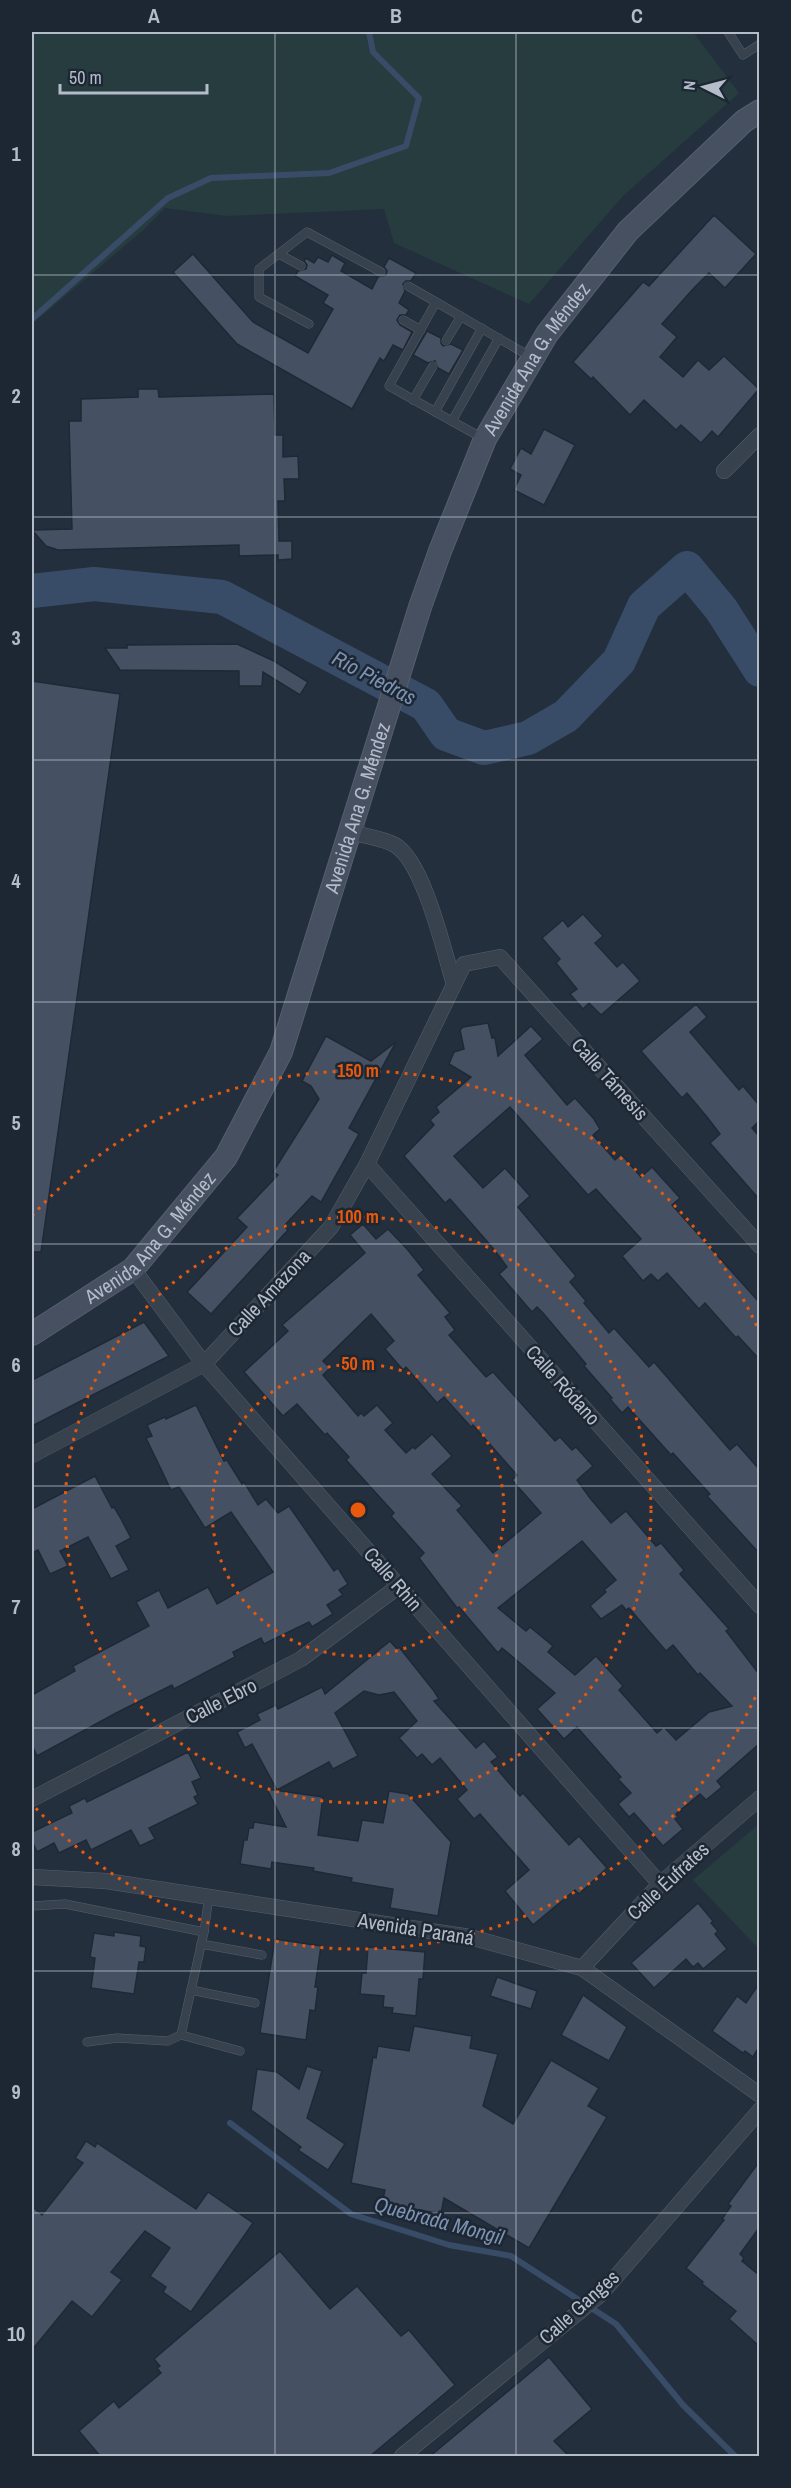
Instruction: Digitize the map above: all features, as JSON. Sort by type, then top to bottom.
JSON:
[{"type":"main road","name":"Avenida Ana G. Méndez","points":[[32,1334],[134,1269],[226,1157],[281,1052],[420,607],[440,550],[485,440],[547,334],[628,231],[744,121],[759,111]]},
{"type":"street","points":[[724,471],[759,435]]},
{"type":"street","points":[[350,832],[395,845],[409,859],[431,906],[454,984]]},
{"type":"street","name":"Calle Támesis","points":[[454,984],[464,964],[500,957],[759,1246]]},
{"type":"street","name":"Calle Amazona","points":[[32,1455],[204,1364],[331,1227],[367,1164],[454,984]]},
{"type":"street","name":"Calle Ródano","points":[[367,1164],[759,1606]]},
{"type":"street","name":"Calle Rhin","points":[[134,1269],[204,1364],[660,1884]]},
{"type":"street","name":"Calle Ebro","points":[[32,1799],[301,1659],[399,1586]]},
{"type":"street","name":"Calle Éufrates","points":[[582,1968],[660,1884],[759,1798]]},
{"type":"street","name":"Avenida Paraná","points":[[32,1877],[106,1881],[470,1937],[582,1968],[759,2095]]},
{"type":"street","name":"Calle Ganges","points":[[402,2457],[600,2294],[759,2110]]},
{"type":"lane","points":[[728,32],[743,54],[759,44]]},
{"type":"lane","points":[[309,324],[259,297],[259,269],[307,232],[381,272]]},
{"type":"lane","points":[[279,254],[301,266]]},
{"type":"lane","points":[[408,286],[533,358]]},
{"type":"lane","points":[[436,302],[389,386],[485,440]]},
{"type":"lane","points":[[446,341],[461,316]]},
{"type":"lane","points":[[403,320],[421,330]]},
{"type":"lane","points":[[435,412],[482,328]]},
{"type":"lane","points":[[452,421],[499,338]]},
{"type":"lane","points":[[413,400],[433,366]]},
{"type":"lane","points":[[181,2035],[204,1932],[209,1896]]},
{"type":"lane","points":[[32,1906],[65,1904],[204,1932]]},
{"type":"lane","points":[[201,1944],[262,1955]]},
{"type":"lane","points":[[191,1990],[255,2003]]},
{"type":"lane","points":[[87,2042],[117,2038],[168,2041],[181,2035],[240,2051]]},
{"type":"green space","points":[[32,32],[693,32],[739,93],[623,196],[529,304],[394,243],[384,209],[226,216],[165,208],[141,232],[32,324]]},
{"type":"green space","points":[[759,1824],[759,1949],[693,1880]]},
{"type":"building","points":[[714,215],[756,254],[725,288],[709,273],[693,289],[662,324],[677,337],[660,357],[683,377],[698,360],[709,370],[724,356],[759,389],[718,437],[712,431],[701,443],[681,425],[676,430],[644,400],[630,415],[593,377],[591,379],[573,362],[643,282],[649,286]]},
{"type":"building","points":[[193,254],[253,322],[308,353],[333,309],[323,303],[328,295],[295,276],[298,271],[306,269],[307,265],[304,261],[306,258],[314,263],[318,257],[328,262],[332,255],[345,263],[341,271],[372,289],[378,277],[386,275],[387,271],[384,267],[389,258],[416,273],[411,281],[403,284],[405,291],[399,303],[409,310],[406,315],[400,315],[397,320],[400,325],[412,332],[403,350],[393,345],[384,361],[380,358],[352,409],[237,344],[173,272]]},
{"type":"building","points":[[427,331],[441,338],[443,346],[451,344],[463,350],[449,374],[438,368],[435,361],[428,363],[413,355]]},
{"type":"building","points":[[138,389],[158,389],[159,397],[274,394],[275,435],[283,435],[283,457],[298,456],[299,479],[284,479],[285,501],[278,501],[279,541],[292,541],[292,559],[278,560],[278,555],[239,556],[239,545],[58,550],[46,546],[32,530],[72,529],[69,421],[81,421],[81,399],[138,397]]},
{"type":"building","points":[[544,429],[575,445],[544,505],[514,490],[521,475],[510,469],[521,448],[531,454]]},
{"type":"building","points":[[237,644],[274,661],[308,682],[300,695],[263,672],[262,686],[239,686],[239,671],[120,670],[105,648],[127,648],[127,645]]},
{"type":"building","points":[[32,681],[120,694],[41,1252],[32,1252]]},
{"type":"building","points":[[583,914],[603,936],[595,943],[617,967],[623,962],[640,981],[601,1015],[589,1003],[583,1009],[570,994],[577,989],[556,963],[560,959],[542,938],[563,920],[568,927]]},
{"type":"building","points":[[696,1004],[707,1017],[690,1032],[739,1090],[743,1086],[759,1105],[759,1121],[752,1128],[759,1136],[759,1199],[710,1143],[720,1134],[707,1117],[687,1093],[682,1098],[641,1051]]},
{"type":"building","points":[[488,1023],[492,1038],[495,1038],[498,1056],[531,1026],[543,1039],[525,1055],[567,1105],[575,1098],[594,1119],[600,1129],[593,1135],[615,1160],[621,1154],[641,1177],[652,1167],[680,1198],[672,1205],[759,1302],[759,1359],[738,1336],[736,1338],[705,1303],[699,1309],[667,1273],[658,1281],[651,1274],[643,1281],[622,1256],[641,1239],[596,1189],[588,1195],[510,1107],[454,1156],[483,1188],[505,1168],[530,1196],[518,1207],[576,1276],[570,1282],[609,1333],[614,1328],[649,1367],[654,1362],[730,1450],[737,1444],[759,1469],[759,1553],[707,1496],[710,1494],[628,1407],[622,1413],[584,1366],[586,1364],[543,1313],[537,1307],[532,1312],[499,1274],[507,1267],[492,1247],[450,1199],[445,1203],[404,1156],[434,1125],[430,1120],[439,1112],[436,1107],[471,1077],[449,1064],[454,1052],[464,1049],[460,1030],[463,1027]]},
{"type":"building","points":[[326,1036],[371,1061],[396,1042],[349,1128],[359,1134],[321,1202],[312,1196],[284,1226],[288,1230],[211,1314],[187,1292],[247,1227],[237,1218],[278,1175],[273,1172],[319,1099],[311,1086],[302,1081]]},
{"type":"building","points":[[363,1224],[376,1239],[388,1229],[407,1249],[424,1270],[418,1275],[450,1313],[445,1317],[455,1330],[449,1335],[486,1377],[493,1372],[555,1441],[560,1437],[572,1450],[576,1447],[593,1466],[577,1480],[590,1498],[611,1523],[626,1511],[656,1546],[661,1543],[684,1570],[680,1574],[729,1629],[726,1631],[759,1674],[759,1744],[717,1781],[722,1787],[706,1800],[700,1794],[676,1814],[678,1817],[675,1819],[683,1829],[663,1846],[634,1813],[629,1817],[618,1804],[631,1793],[618,1779],[621,1777],[577,1727],[564,1739],[537,1709],[555,1693],[502,1648],[498,1653],[459,1607],[457,1608],[419,1558],[424,1553],[391,1516],[394,1513],[346,1460],[349,1457],[297,1404],[283,1416],[244,1372],[288,1331],[282,1325],[365,1253],[350,1235]],"holes":[[[371,1314],[394,1341],[385,1349],[403,1370],[406,1367],[437,1403],[444,1397],[471,1427],[473,1425],[517,1475],[512,1480],[541,1513],[493,1553],[457,1510],[462,1506],[432,1474],[452,1456],[432,1434],[415,1449],[413,1447],[406,1453],[385,1430],[393,1423],[377,1405],[364,1416],[361,1413],[358,1416],[323,1375],[330,1368],[323,1361]],[[582,1541],[616,1580],[590,1606],[601,1619],[622,1605],[626,1610],[629,1608],[666,1651],[673,1645],[698,1675],[700,1673],[732,1706],[709,1712],[676,1740],[664,1727],[657,1733],[619,1690],[623,1686],[596,1656],[575,1675],[548,1652],[553,1646],[530,1627],[526,1631],[498,1608]]]},
{"type":"building","points":[[144,1322],[169,1356],[32,1426],[32,1380]]},
{"type":"building","points":[[196,1405],[224,1461],[227,1460],[242,1484],[244,1482],[258,1505],[266,1499],[278,1513],[289,1506],[334,1571],[338,1568],[348,1584],[339,1590],[343,1595],[327,1605],[333,1614],[312,1627],[309,1622],[264,1644],[261,1638],[233,1652],[235,1657],[174,1689],[172,1685],[118,1712],[37,1756],[32,1745],[32,1695],[75,1671],[73,1666],[149,1626],[136,1602],[159,1590],[168,1608],[208,1587],[217,1604],[273,1572],[231,1512],[205,1528],[179,1487],[171,1490],[146,1438],[152,1436],[147,1425]]},
{"type":"building","points":[[95,1476],[131,1538],[116,1546],[129,1570],[111,1579],[88,1537],[60,1551],[68,1566],[50,1574],[38,1550],[32,1553],[32,1509]]},
{"type":"building","points":[[390,1641],[397,1649],[399,1647],[434,1691],[439,1699],[434,1701],[476,1748],[484,1741],[498,1757],[491,1762],[520,1796],[523,1793],[569,1845],[579,1836],[607,1868],[579,1894],[575,1890],[533,1925],[505,1891],[529,1870],[480,1814],[474,1819],[457,1799],[467,1790],[440,1758],[432,1765],[422,1754],[417,1758],[399,1738],[417,1721],[394,1692],[379,1695],[364,1691],[335,1713],[358,1756],[333,1769],[329,1762],[277,1790],[252,1744],[245,1748],[237,1732],[260,1720],[257,1714],[276,1705],[278,1709],[322,1687],[325,1694]]},
{"type":"building","points":[[188,1752],[201,1778],[192,1782],[198,1795],[194,1797],[198,1804],[149,1828],[155,1839],[140,1846],[131,1830],[91,1850],[86,1840],[59,1853],[54,1843],[37,1852],[32,1841],[32,1832],[72,1813],[69,1806],[85,1798],[87,1802]]},
{"type":"building","points":[[267,1789],[323,1797],[318,1835],[358,1841],[362,1820],[383,1823],[389,1791],[408,1794],[451,1842],[438,1916],[390,1908],[393,1889],[351,1882],[352,1878],[313,1871],[314,1868],[272,1862],[271,1869],[240,1864],[244,1840],[247,1840],[249,1828],[253,1828],[254,1822],[286,1827]]},
{"type":"building","points":[[698,1903],[713,1921],[711,1923],[718,1931],[715,1934],[727,1949],[703,1969],[698,1963],[693,1967],[686,1959],[654,1988],[631,1963]]},
{"type":"building","points":[[114,1932],[141,1936],[140,1946],[146,1947],[144,1962],[139,1962],[134,1994],[91,1988],[95,1958],[90,1957],[94,1933],[114,1936]]},
{"type":"building","points":[[275,1939],[321,1946],[315,1987],[318,1987],[315,2011],[310,2010],[306,2040],[260,2033]]},
{"type":"building","points":[[368,1947],[425,1952],[423,1979],[419,1979],[416,2016],[392,2013],[393,2008],[383,2007],[384,1996],[360,1994],[362,1973],[366,1973]]},
{"type":"building","points":[[497,1977],[537,1991],[531,2009],[490,1996]]},
{"type":"building","points":[[759,1984],[759,2047],[753,2057],[745,2051],[743,2053],[712,2031],[737,1996],[746,2003]]},
{"type":"building","points":[[583,1995],[627,2027],[609,2061],[561,2035]]},
{"type":"building","points":[[414,2026],[472,2036],[470,2048],[498,2054],[483,2106],[513,2124],[551,2060],[599,2088],[588,2106],[607,2117],[529,2248],[444,2198],[441,2214],[382,2203],[385,2190],[351,2183],[373,2057],[376,2058],[378,2046],[409,2051]]},
{"type":"building","points":[[307,2066],[322,2071],[307,2118],[345,2144],[328,2170],[298,2150],[301,2147],[251,2110],[257,2069],[277,2072],[299,2089]]},
{"type":"building","points":[[86,2141],[95,2147],[97,2143],[196,2209],[208,2192],[253,2223],[191,2312],[163,2292],[166,2287],[150,2276],[170,2248],[145,2231],[111,2272],[122,2280],[92,2317],[72,2301],[32,2350],[32,2206],[42,2215],[83,2163],[75,2158]]},
{"type":"building","points":[[759,2162],[759,2228],[740,2254],[744,2258],[742,2261],[759,2275],[759,2346],[729,2319],[736,2311],[686,2268],[724,2220],[722,2219],[731,2206],[728,2204]]},
{"type":"building","points":[[280,2251],[330,2309],[357,2286],[401,2336],[409,2330],[455,2385],[369,2457],[101,2457],[79,2431],[114,2401],[119,2408],[161,2373],[157,2368],[160,2366],[154,2359]]},
{"type":"building","points":[[549,2357],[592,2409],[554,2441],[570,2457],[429,2457]]},
{"type":"waterway","points":[[32,319],[168,198],[211,178],[329,173],[406,146],[419,98],[373,52],[369,32]]},
{"type":"waterway","name":"Río Piedras","points":[[32,591],[94,584],[222,597],[426,705],[446,734],[484,748],[528,738],[566,716],[619,661],[644,606],[687,568],[721,609],[760,670]]},
{"type":"waterway","name":"Quebrada Mongil","points":[[230,2123],[351,2214],[449,2245],[511,2256],[616,2324],[683,2405],[735,2456]]}]
